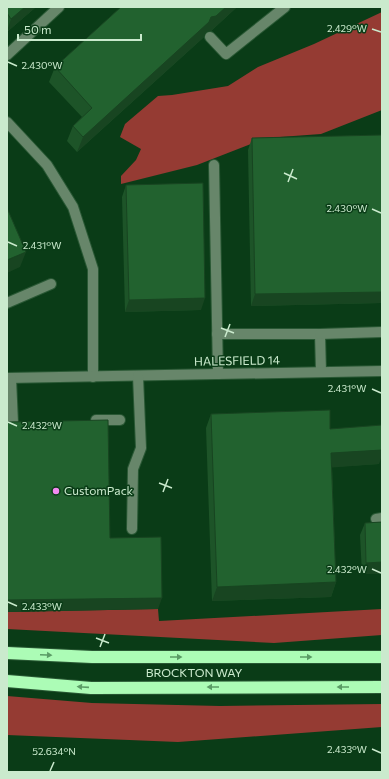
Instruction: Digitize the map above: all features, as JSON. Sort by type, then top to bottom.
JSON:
[{"type":"highway","name":"BROCKTON WAY","points":[[7,653],[92,657],[382,657]]},
{"type":"highway","name":"BROCKTON WAY","points":[[7,681],[91,688],[382,687]]},
{"type":"street","points":[[7,55],[59,7]]},
{"type":"street","points":[[210,38],[226,54],[285,7]]},
{"type":"street","points":[[7,122],[47,165],[73,207],[93,269],[93,377]]},
{"type":"street","points":[[214,165],[218,374]]},
{"type":"street","points":[[7,303],[51,284]]},
{"type":"street","points":[[217,334],[320,334],[382,332]]},
{"type":"street","points":[[320,334],[321,372]]},
{"type":"street","name":"HALESFIELD 14","points":[[9,378],[382,371]]},
{"type":"street","points":[[132,529],[133,469],[141,448],[138,376]]},
{"type":"street","points":[[9,378],[13,423]]},
{"type":"street","points":[[89,421],[120,420]]},
{"type":"shaded area","points":[[382,12],[382,110],[321,134],[266,138],[197,165],[121,184],[121,176],[136,160],[141,149],[120,137],[125,124],[158,96],[228,86],[258,67],[314,44]]},
{"type":"shaded area","points":[[158,609],[159,621],[382,609],[382,635],[274,643],[7,629],[7,612]]},
{"type":"shaded area","points":[[7,696],[92,703],[220,706],[382,704],[382,727],[178,742],[7,735]]},
{"type":"building","points":[[7,7],[25,7],[11,19],[7,13]]},
{"type":"building","points":[[121,7],[226,7],[216,16],[211,17],[209,22],[83,137],[73,126],[92,108],[55,67]]},
{"type":"building","points":[[382,135],[382,292],[255,294],[252,138]]},
{"type":"building","points":[[203,183],[205,298],[129,300],[126,185]]},
{"type":"building","points":[[7,208],[26,252],[7,260]]},
{"type":"building","points":[[330,410],[330,429],[382,425],[382,450],[331,453],[336,582],[217,587],[211,414]]},
{"type":"building","name":"CustomPack","points":[[108,420],[110,538],[161,537],[162,598],[7,600],[7,422]]},
{"type":"building","points":[[382,522],[382,562],[366,563],[365,523]]},
{"type":"place","name":"CustomPack","points":[[56,491]]}]
